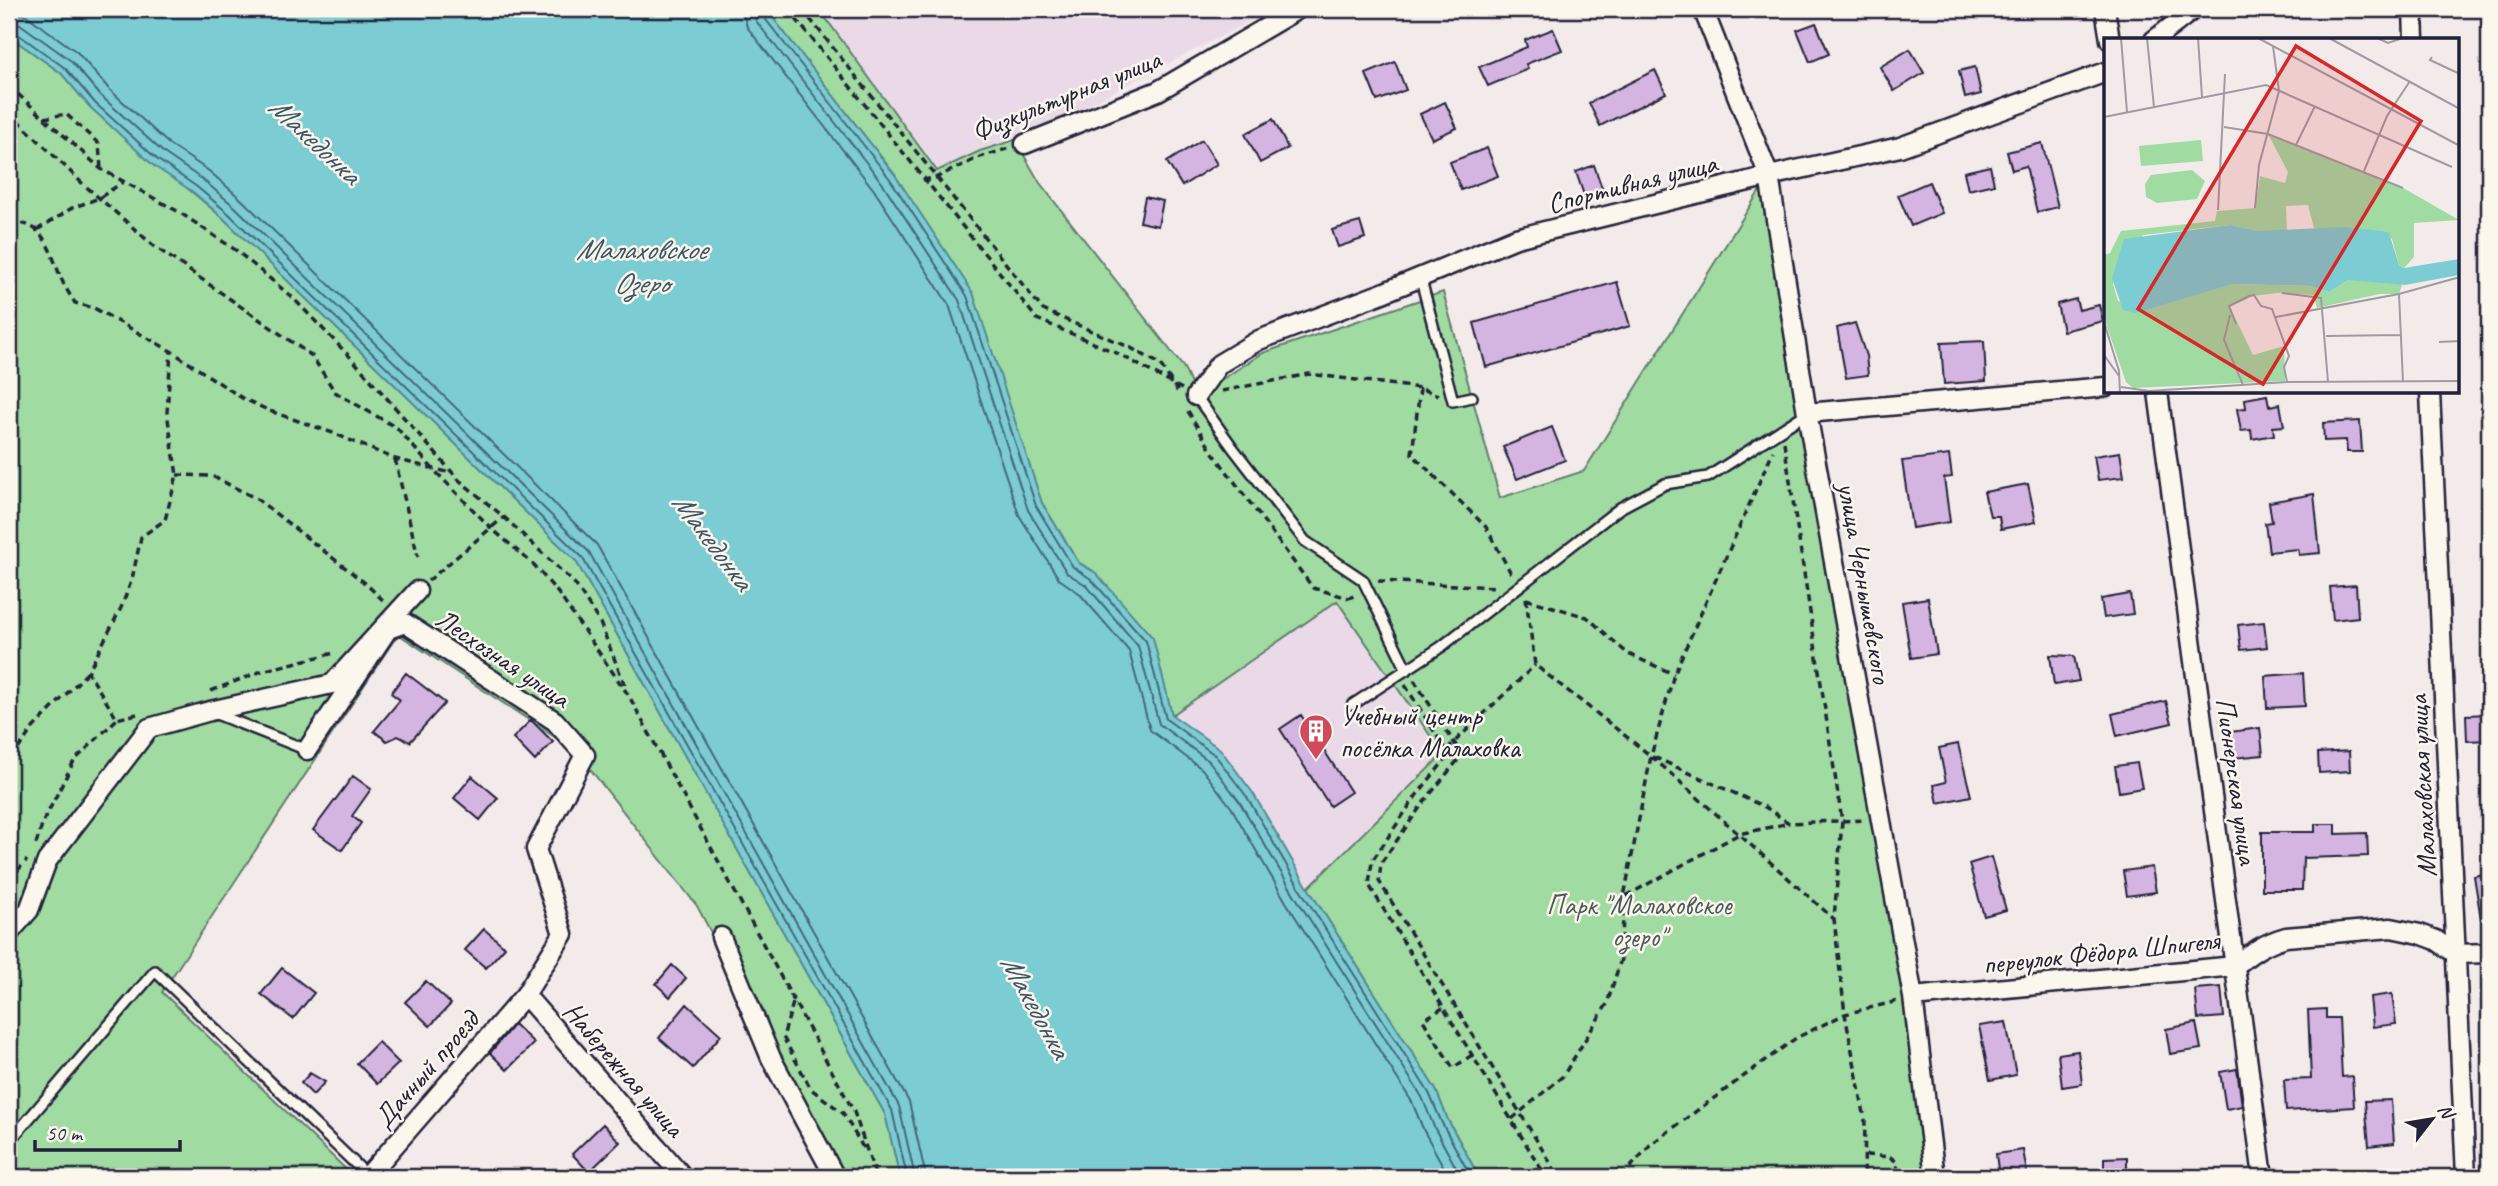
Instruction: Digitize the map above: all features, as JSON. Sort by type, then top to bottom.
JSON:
[{"type":"street","name":"Физкультурная улица","points":[[1025,144],[1158,91],[1297,9]]},
{"type":"street","name":"улица Чернышевского","points":[[1703,9],[1769,176],[1807,413],[1913,997],[1935,1177]]},
{"type":"street","points":[[2105,9],[2110,38]]},
{"type":"street","points":[[2157,38],[2194,9]]},
{"type":"street","points":[[2413,9],[2414,38]]},
{"type":"street","name":"Спортивная улица","points":[[1186,398],[1219,364],[1259,340],[1516,238],[1900,147],[2104,73]]},
{"type":"street","points":[[1807,413],[2104,387]]},
{"type":"street","name":"Пионерская улица","points":[[2158,394],[2263,1177]]},
{"type":"street","name":"Малаховская улица","points":[[2430,394],[2466,1177]]},
{"type":"street","points":[[9,933],[29,910],[47,861],[149,728],[210,711],[332,684],[417,591]]},
{"type":"street","name":"Лесхозная улица","points":[[307,750],[388,629],[405,623],[555,721],[585,755],[536,849],[563,934],[525,995]]},
{"type":"street","name":"переулок Фёдора Шпигеля","points":[[1913,997],[2235,966],[2255,949],[2286,937],[2391,928],[2436,940],[2456,954]]},
{"type":"street","points":[[721,937],[771,1058],[835,1177]]},
{"type":"street","points":[[2456,954],[2489,953]]},
{"type":"street","name":"Дачный проезд","points":[[368,1177],[525,995]]},
{"type":"street","name":"Набережная улица","points":[[525,995],[683,1177]]},
{"type":"lane","points":[[1420,276],[1453,401],[1472,397]]},
{"type":"lane","points":[[1186,398],[1233,448],[1305,541],[1363,580],[1403,673]]},
{"type":"lane","points":[[1352,705],[1403,673],[1520,588],[1620,508],[1665,484],[1708,477],[1807,413]]},
{"type":"lane","points":[[210,711],[307,750]]},
{"type":"lane","points":[[9,1142],[155,971],[368,1177]]},
{"type":"path","points":[[788,9],[1037,319],[1119,354],[1172,383],[1186,398]]},
{"type":"path","points":[[802,9],[1043,310],[1129,347],[1160,364],[1186,398],[1211,450],[1313,588],[1349,598],[1358,594],[1349,577],[1520,588]]},
{"type":"path","points":[[9,86],[101,169],[179,212],[227,244],[282,288],[354,361],[453,473],[575,584],[600,623],[629,696]]},
{"type":"path","points":[[9,112],[154,246],[312,356],[335,392],[397,428],[432,468],[491,528],[535,566],[558,593],[629,696],[853,1112],[876,1177]]},
{"type":"path","points":[[44,118],[66,114],[99,144],[101,169]]},
{"type":"path","name":"Физкультурная улица","points":[[923,180],[936,178],[980,157],[1025,144]]},
{"type":"path","points":[[37,230],[72,208],[99,198],[123,182]]},
{"type":"path","points":[[9,224],[18,222],[33,225],[51,248],[61,279],[75,303],[94,308],[171,351],[251,402],[395,459],[453,473]]},
{"type":"path","points":[[9,755],[16,752],[33,728],[88,672],[121,608],[132,579],[141,537],[165,520],[177,475],[166,413],[171,351]]},
{"type":"path","points":[[1186,398],[1308,374],[1420,388],[1453,401]]},
{"type":"path","points":[[1420,388],[1412,454],[1486,527],[1526,599],[1535,665],[1650,756],[1834,919]]},
{"type":"path","points":[[1512,1119],[1563,1076],[1607,1004],[1621,959],[1625,897],[1650,756],[1674,674],[1782,430]]},
{"type":"path","points":[[1782,430],[1842,821],[1834,919],[1845,1014],[1865,1119],[1864,1177]]},
{"type":"path","points":[[395,459],[418,557]]},
{"type":"path","points":[[177,475],[212,476],[257,499],[365,583],[397,613]]},
{"type":"path","points":[[436,574],[504,517]]},
{"type":"path","points":[[1526,599],[1587,617],[1628,654],[1674,674]]},
{"type":"path","points":[[204,694],[262,671],[345,651]]},
{"type":"path","points":[[1447,749],[1535,665]]},
{"type":"path","points":[[88,672],[117,719]]},
{"type":"path","points":[[1403,673],[1455,741],[1462,755],[1423,803],[1381,863],[1379,881],[1559,1177]]},
{"type":"path","points":[[1403,673],[1449,755],[1416,796],[1372,860],[1369,884],[1546,1177]]},
{"type":"path","points":[[9,880],[32,854],[43,822],[74,761],[117,719],[141,713]]},
{"type":"path","points":[[1650,756],[1765,807],[1788,823]]},
{"type":"path","points":[[1625,897],[1739,834],[1788,823],[1881,820]]},
{"type":"path","points":[[1622,1177],[1650,1145],[1796,1038],[1845,1014],[1913,997]]},
{"type":"path","points":[[793,1001],[783,1037],[811,1089],[844,1113],[870,1161]]},
{"type":"path","points":[[1444,1007],[1423,1020],[1453,1068],[1472,1055]]},
{"type":"path","points":[[1866,1155],[1890,1157],[1897,1162],[1897,1177]]},
{"type":"shaded area","points":[[819,9],[1274,9],[1076,111],[1015,140],[977,152],[937,171]]},
{"type":"shaded area","points":[[1337,600],[1444,754],[1308,888],[1253,793],[1220,749],[1172,715]]},
{"type":"green space","name":"Парк \"Малаховское озеро\"","points":[[766,9],[819,9],[937,171],[980,151],[1015,140],[1040,183],[1184,368],[1196,396],[1263,353],[1443,292],[1500,498],[1584,471],[1769,176],[1940,1177],[1479,1177],[1448,1120],[1436,1090],[1308,888],[1443,754],[1337,601],[1172,715],[1156,652],[1092,570],[1079,563],[1042,503],[895,175]]},
{"type":"green space","points":[[9,36],[61,73],[90,107],[223,218],[576,561],[885,1114],[900,1177],[821,1177],[834,1164],[697,906],[576,751],[398,634],[162,992],[354,1177],[20,1177],[9,1160]]},
{"type":"water","name":"Малаховское Озеро","points":[[9,9],[766,9],[895,175],[973,293],[1042,503],[1079,563],[1096,573],[1153,638],[1172,715],[1220,749],[1253,793],[1308,888],[1436,1090],[1448,1120],[1479,1177],[900,1177],[885,1114],[576,561],[223,218],[193,192],[154,166],[90,107],[61,73],[9,36]]},
{"type":"building","points":[[1816,23],[1829,54],[1810,62],[1797,30]]},
{"type":"building","points":[[1553,29],[1562,50],[1526,64],[1528,69],[1488,86],[1479,67],[1527,47],[1525,40]]},
{"type":"building","points":[[1910,49],[1924,73],[1894,91],[1880,67]]},
{"type":"building","points":[[1395,62],[1406,90],[1377,101],[1366,74]]},
{"type":"building","points":[[1975,67],[1981,94],[1965,98],[1959,71]]},
{"type":"building","points":[[1655,70],[1666,93],[1600,126],[1589,103]]},
{"type":"building","points":[[1445,102],[1457,128],[1432,139],[1420,114]]},
{"type":"building","points":[[1273,119],[1288,148],[1260,163],[1245,134]]},
{"type":"building","points":[[1202,140],[1217,164],[1182,186],[1167,162]]},
{"type":"building","points":[[2042,143],[2058,207],[2037,212],[2026,166],[2012,170],[2007,152]]},
{"type":"building","points":[[1487,148],[1498,176],[1461,190],[1450,162]]},
{"type":"building","points":[[1594,165],[1603,191],[1585,198],[1576,172]]},
{"type":"building","points":[[1990,166],[1994,184],[1968,190],[1964,172]]},
{"type":"building","points":[[1929,182],[1942,213],[1911,226],[1898,195]]},
{"type":"building","points":[[1145,197],[1163,201],[1158,226],[1140,222]]},
{"type":"building","points":[[1360,222],[1365,238],[1338,247],[1332,230]]},
{"type":"building","points":[[1617,282],[1630,326],[1486,367],[1474,323]]},
{"type":"building","points":[[2076,299],[2079,310],[2099,305],[2103,321],[2063,331],[2057,304]]},
{"type":"building","points":[[1855,323],[1866,356],[1868,375],[1846,378],[1837,328]]},
{"type":"building","points":[[1984,341],[1986,381],[1944,384],[1941,343]]},
{"type":"building","points":[[2267,395],[2269,406],[2280,404],[2284,426],[2273,427],[2274,435],[2252,439],[2251,430],[2241,431],[2237,409],[2246,408],[2245,399]]},
{"type":"building","points":[[2360,421],[2362,452],[2347,452],[2346,440],[2324,441],[2323,423]]},
{"type":"building","points":[[1552,427],[1565,460],[1517,479],[1503,447]]},
{"type":"building","points":[[2120,452],[2124,477],[2098,480],[2094,456]]},
{"type":"building","points":[[1949,455],[1952,477],[1944,478],[1950,522],[1912,528],[1902,461]]},
{"type":"building","points":[[2028,484],[2036,522],[2001,529],[1999,516],[1990,516],[1984,492]]},
{"type":"building","points":[[2314,494],[2320,553],[2299,555],[2298,549],[2269,552],[2265,523],[2272,522],[2269,502]]},
{"type":"building","points":[[2356,585],[2358,617],[2333,620],[2330,587]]},
{"type":"building","points":[[2130,594],[2133,614],[2104,618],[2101,599]]},
{"type":"building","points":[[1928,598],[1937,654],[1911,658],[1902,602]]},
{"type":"building","points":[[2264,622],[2267,647],[2241,650],[2238,625]]},
{"type":"building","points":[[2050,655],[2074,656],[2079,681],[2054,685]]},
{"type":"building","points":[[406,673],[445,703],[410,742],[398,736],[387,741],[374,731],[400,700],[391,693]]},
{"type":"building","points":[[2303,673],[2305,706],[2267,708],[2265,676]]},
{"type":"building","points":[[2166,701],[2172,723],[2117,736],[2112,714]]},
{"type":"building","points":[[2489,714],[2489,740],[2467,741],[2466,715]]},
{"type":"building","name":"Учебный центр посёлка Малаховка","points":[[1301,715],[1351,792],[1330,806],[1280,729]]},
{"type":"building","points":[[531,720],[553,742],[535,761],[513,738]]},
{"type":"building","points":[[2260,728],[2263,755],[2233,758],[2230,732]]},
{"type":"building","points":[[1958,744],[1971,796],[1938,803],[1934,785],[1946,782],[1939,748]]},
{"type":"building","points":[[2349,751],[2350,771],[2319,773],[2318,753]]},
{"type":"building","points":[[2137,763],[2142,788],[2119,792],[2115,766]]},
{"type":"building","points":[[353,776],[371,789],[352,816],[361,823],[342,850],[313,830]]},
{"type":"building","points":[[472,776],[498,798],[480,820],[454,798]]},
{"type":"building","points":[[2315,824],[2336,824],[2336,834],[2367,833],[2368,856],[2303,858],[2302,890],[2262,890],[2262,832],[2315,832]]},
{"type":"building","points":[[1991,857],[2006,910],[1984,916],[1969,864]]},
{"type":"building","points":[[2152,867],[2156,892],[2127,896],[2123,871]]},
{"type":"building","points":[[2489,873],[2489,918],[2481,919],[2474,876]]},
{"type":"building","points":[[484,929],[505,947],[486,968],[465,950]]},
{"type":"building","points":[[672,965],[686,978],[670,997],[656,984]]},
{"type":"building","points":[[282,968],[314,993],[293,1019],[261,994]]},
{"type":"building","points":[[426,981],[451,1004],[430,1026],[405,1002]]},
{"type":"building","points":[[2221,987],[2224,1017],[2198,1019],[2195,989]]},
{"type":"building","points":[[2392,994],[2396,1024],[2373,1027],[2370,997]]},
{"type":"building","points":[[687,1004],[721,1035],[693,1068],[659,1038]]},
{"type":"building","points":[[2326,1009],[2326,1018],[2339,1018],[2342,1077],[2352,1076],[2354,1107],[2286,1111],[2284,1080],[2311,1079],[2308,1010]]},
{"type":"building","points":[[2006,1022],[2016,1075],[1990,1080],[1979,1026]]},
{"type":"building","points":[[2196,1023],[2201,1049],[2170,1054],[2166,1029]]},
{"type":"building","points":[[514,1024],[534,1043],[507,1070],[490,1053]]},
{"type":"building","points":[[378,1042],[399,1063],[377,1084],[357,1063]]},
{"type":"building","points":[[2078,1051],[2082,1084],[2062,1087],[2058,1054]]},
{"type":"building","points":[[2237,1069],[2242,1106],[2226,1109],[2220,1072]]},
{"type":"building","points":[[310,1073],[325,1082],[313,1095],[301,1083]]},
{"type":"building","points":[[2391,1100],[2394,1143],[2369,1146],[2365,1101]]},
{"type":"building","points":[[603,1124],[620,1142],[589,1172],[572,1154]]},
{"type":"building","points":[[2023,1150],[2027,1173],[1999,1177],[1996,1154]]},
{"type":"building","points":[[2127,1157],[2127,1177],[2104,1177],[2104,1158]]},
{"type":"place","name":"Учебный центр посёлка Малаховка","points":[[1316,761]]},
{"type":"water label","name":"Македонка","points":[[315,140]]},
{"type":"water label","name":"Македонка","points":[[713,541]]},
{"type":"water label","name":"Македонка","points":[[1036,1006]]}]
